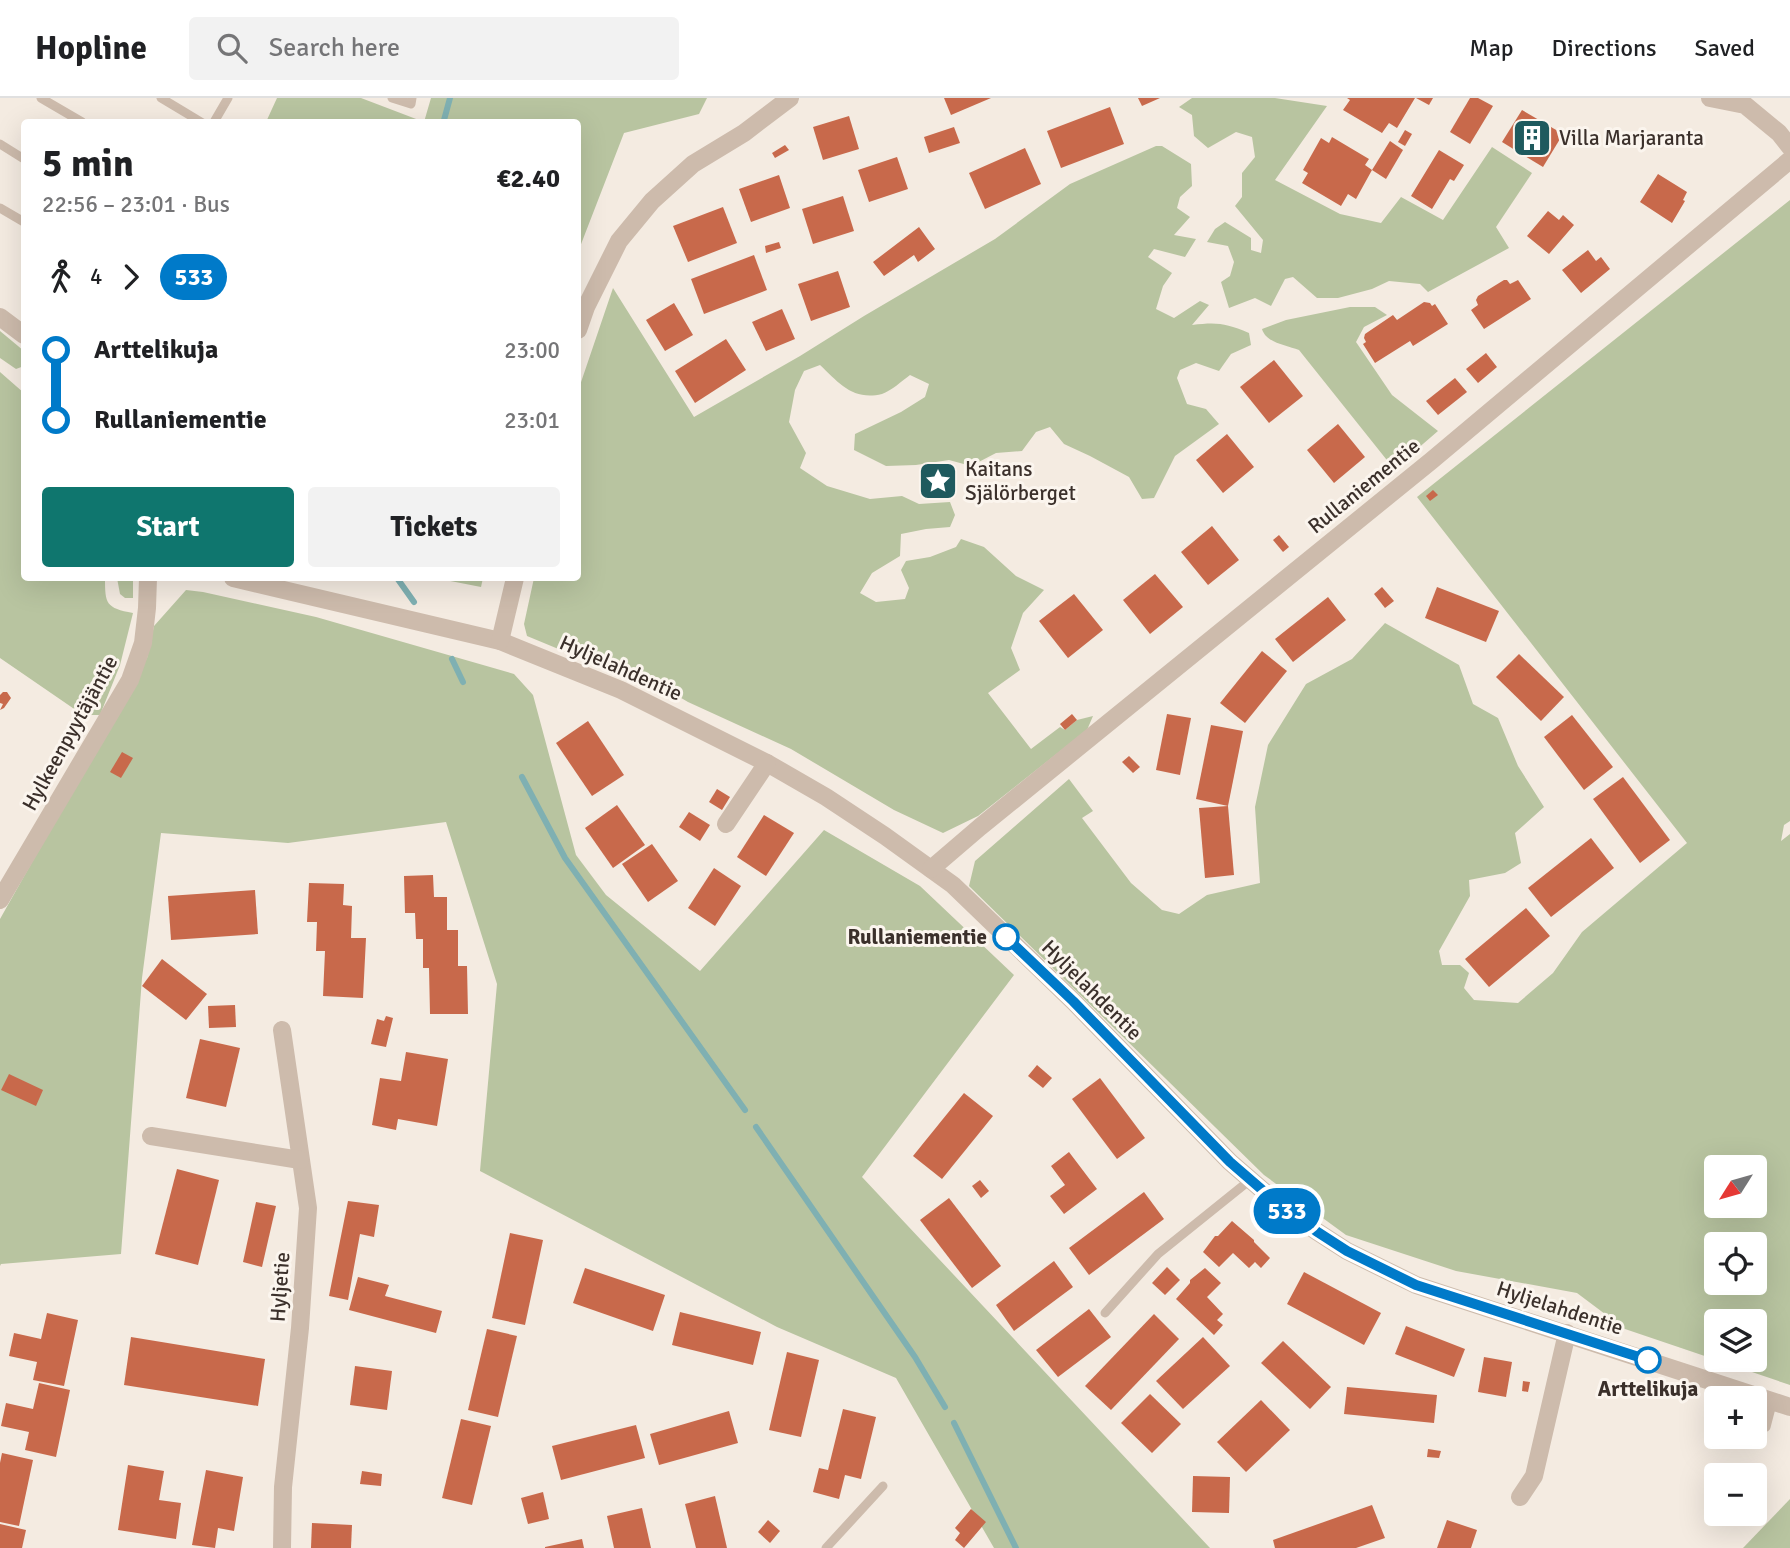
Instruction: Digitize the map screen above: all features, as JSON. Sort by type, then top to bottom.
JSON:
[{"type":"street","points":[[581,321],[619,241],[652,201],[693,164],[744,133],[790,98]]},
{"type":"street","points":[[1710,98],[1745,105],[1779,133],[1790,146]]},
{"type":"street","name":"Rullaniementie","points":[[931,869],[1432,461],[1790,160]]},
{"type":"street","points":[[0,317],[21,333]]},
{"type":"street","name":"Hylkeenpyytäjäntie","points":[[0,900],[130,680],[143,643],[148,581]]},
{"type":"street","name":"Hyljelahdentie","points":[[246,581],[500,641],[621,690],[768,763],[886,836],[953,885],[1250,1180],[1282,1207],[1347,1251],[1455,1299],[1782,1404]]},
{"type":"street","points":[[500,641],[513,581]]},
{"type":"street","points":[[726,824],[768,763]]},
{"type":"street","name":"Hyljetie","points":[[282,1030],[308,1208],[300,1328],[282,1487],[282,1548]]},
{"type":"street","points":[[151,1136],[300,1160]]},
{"type":"street","points":[[1520,1497],[1534,1476],[1567,1333]]},
{"type":"lane","points":[[41,98],[77,119]]},
{"type":"lane","points":[[161,98],[196,119]]},
{"type":"lane","points":[[216,119],[228,98]]},
{"type":"lane","points":[[392,98],[411,104],[412,98]]},
{"type":"lane","points":[[0,145],[21,157]]},
{"type":"lane","points":[[0,208],[21,220]]},
{"type":"lane","points":[[1105,1313],[1158,1254],[1250,1180]]},
{"type":"lane","points":[[1767,1426],[1782,1404]]},
{"type":"lane","points":[[825,1548],[883,1486]]},
{"type":"green space","points":[[277,98],[361,98],[416,119],[267,119]]},
{"type":"green space","points":[[431,98],[707,98],[699,114],[624,133],[581,244],[581,119],[425,119]]},
{"type":"green space","points":[[1192,98],[1275,98],[1327,106],[1275,180],[1340,214],[1381,223],[1401,197],[1443,220],[1492,147],[1532,173],[1496,227],[1509,248],[1428,292],[1420,284],[1389,281],[1372,289],[1338,298],[1317,298],[1293,277],[1285,279],[1271,306],[1255,298],[1229,308],[1221,282],[1230,276],[1234,262],[1228,246],[1207,242],[1215,229],[1225,222],[1251,238],[1251,250],[1261,253],[1263,240],[1235,206],[1242,197],[1242,173],[1255,157],[1252,137],[1236,132],[1208,148],[1194,136],[1192,115],[1179,107]]},
{"type":"green space","points":[[1156,146],[1162,146],[1191,164],[1192,186],[1180,197],[1177,208],[1190,217],[1174,235],[1196,239],[1185,257],[1154,249],[1148,257],[1172,273],[1163,286],[1156,309],[1174,318],[1200,301],[1209,305],[1192,325],[1221,324],[1249,333],[1251,345],[1231,354],[1219,371],[1196,363],[1180,370],[1177,378],[1187,404],[1206,409],[1219,424],[1175,456],[1154,498],[1142,499],[1129,477],[1064,444],[1050,427],[1036,432],[1022,451],[996,453],[971,466],[949,460],[886,466],[854,450],[855,434],[925,397],[929,384],[910,375],[885,393],[872,396],[847,389],[820,365],[804,371],[795,390],[789,422],[806,453],[800,468],[827,486],[870,499],[902,496],[919,504],[950,502],[955,515],[950,527],[901,534],[900,556],[872,573],[860,593],[876,602],[905,599],[909,588],[901,570],[906,561],[930,557],[956,547],[961,539],[984,547],[1016,576],[1044,590],[1023,613],[1011,648],[1020,670],[988,693],[1031,749],[1060,727],[1065,730],[1077,720],[1093,716],[1087,730],[978,816],[943,833],[894,810],[791,749],[688,702],[630,668],[585,660],[527,636],[524,624],[533,581],[581,581],[581,382],[613,288],[694,417],[995,239],[1070,184]]},
{"type":"green space","points":[[1790,200],[1790,821],[1784,825],[1781,841],[1790,834],[1790,1385],[1752,1372],[1767,1372],[1767,1309],[1704,1309],[1704,1356],[1625,1329],[1577,1293],[1456,1271],[1346,1235],[1264,1175],[969,886],[975,861],[1069,779],[1093,811],[1082,818],[1131,883],[1162,910],[1179,914],[1207,895],[1260,883],[1255,807],[1268,745],[1306,684],[1352,659],[1385,623],[1459,665],[1473,704],[1498,718],[1518,766],[1544,807],[1515,833],[1521,863],[1505,873],[1469,880],[1470,896],[1439,951],[1442,965],[1460,965],[1469,973],[1464,988],[1474,1000],[1518,1003],[1553,973],[1582,932],[1687,843],[1417,497]]},
{"type":"green space","points":[[1350,307],[1375,307],[1387,315],[1364,327],[1356,342],[1392,395],[1438,431],[1394,469],[1299,350],[1272,340],[1262,329],[1286,320]]},
{"type":"green space","points":[[0,331],[21,348],[21,367],[16,369],[0,358]]},
{"type":"green space","points":[[0,372],[21,390],[21,581],[105,581],[107,599],[112,607],[133,613],[120,665],[100,715],[83,715],[0,658]]},
{"type":"green space","points":[[118,581],[133,581],[133,598],[125,598],[120,594]]},
{"type":"green space","points":[[450,581],[482,581],[481,587]]},
{"type":"green space","points":[[186,590],[316,617],[514,674],[533,695],[576,855],[606,895],[700,971],[824,830],[920,886],[1014,975],[862,1177],[1210,1548],[994,1548],[896,1378],[777,1327],[480,1171],[497,984],[446,822],[288,843],[161,833],[142,978],[121,1254],[0,1266],[0,919],[147,658],[154,626]]},
{"type":"green space","points":[[1790,1499],[1790,1548],[1743,1548],[1767,1526]]},
{"type":"building","points":[[944,98],[991,98],[951,115]]},
{"type":"building","points":[[1138,98],[1160,98],[1142,106]]},
{"type":"building","points":[[1347,98],[1415,98],[1397,128],[1389,123],[1382,133],[1343,110],[1350,100]]},
{"type":"building","points":[[1416,98],[1433,98],[1429,105]]},
{"type":"building","points":[[1470,98],[1478,98],[1493,106],[1470,144],[1450,132]]},
{"type":"building","points":[[1110,107],[1124,144],[1061,168],[1047,131]]},
{"type":"building","name":"Villa Marjaranta","points":[[1522,110],[1563,134],[1543,167],[1502,142]]},
{"type":"building","points":[[849,116],[859,149],[823,160],[813,127]]},
{"type":"building","points":[[954,127],[960,143],[929,153],[924,137]]},
{"type":"building","points":[[1405,130],[1412,134],[1405,146],[1398,142]]},
{"type":"building","points":[[1332,137],[1369,159],[1365,165],[1372,170],[1356,199],[1348,194],[1341,206],[1302,183],[1308,173],[1303,170],[1321,138],[1329,143]]},
{"type":"building","points":[[1390,141],[1403,150],[1386,179],[1372,170]]},
{"type":"building","points":[[785,145],[789,150],[775,158],[772,153]]},
{"type":"building","points":[[1025,148],[1041,184],[985,209],[969,173]]},
{"type":"building","points":[[1439,150],[1464,165],[1454,181],[1450,179],[1432,209],[1411,196]]},
{"type":"building","points":[[897,157],[908,189],[869,202],[858,170]]},
{"type":"building","points":[[1658,174],[1687,192],[1683,200],[1685,201],[1672,223],[1640,202]]},
{"type":"building","points":[[779,175],[790,208],[751,222],[739,189]]},
{"type":"building","points":[[843,196],[854,231],[813,244],[802,209]]},
{"type":"building","points":[[723,207],[737,243],[688,262],[673,226]]},
{"type":"building","points":[[1548,211],[1559,220],[1563,215],[1574,225],[1549,254],[1527,236]]},
{"type":"building","points":[[919,227],[935,249],[918,262],[914,255],[884,276],[873,262]]},
{"type":"building","points":[[779,242],[781,248],[766,253],[765,246]]},
{"type":"building","points":[[1588,250],[1596,261],[1601,257],[1610,269],[1581,293],[1562,270]]},
{"type":"building","points":[[754,255],[767,290],[704,314],[691,279]]},
{"type":"building","points":[[838,271],[850,307],[811,321],[798,284]]},
{"type":"building","points":[[1504,280],[1510,284],[1518,280],[1531,299],[1484,329],[1471,310],[1478,305],[1478,296]]},
{"type":"building","points":[[1424,302],[1432,306],[1435,304],[1448,324],[1413,346],[1410,341],[1375,363],[1363,344],[1366,342],[1365,334],[1393,315],[1397,320]]},
{"type":"building","points":[[674,303],[693,335],[665,351],[646,320]]},
{"type":"building","points":[[782,309],[795,339],[766,351],[752,322]]},
{"type":"building","points":[[726,339],[746,370],[695,403],[675,371]]},
{"type":"building","points":[[1486,353],[1497,367],[1478,383],[1466,369]]},
{"type":"building","points":[[1274,360],[1303,396],[1269,423],[1240,387]]},
{"type":"building","points":[[1455,378],[1467,392],[1438,415],[1426,401]]},
{"type":"building","points":[[1338,424],[1365,457],[1334,483],[1307,450]]},
{"type":"building","points":[[1227,434],[1254,467],[1223,493],[1196,460]]},
{"type":"building","points":[[1433,490],[1438,495],[1430,501],[1426,496]]},
{"type":"building","points":[[1212,526],[1239,560],[1208,585],[1181,552]]},
{"type":"building","points":[[1279,535],[1289,547],[1283,552],[1273,540]]},
{"type":"building","points":[[1155,574],[1183,607],[1150,634],[1123,600]]},
{"type":"building","points":[[1382,587],[1394,601],[1385,608],[1374,594]]},
{"type":"building","points":[[1437,587],[1499,611],[1486,642],[1425,618]]},
{"type":"building","points":[[1074,594],[1103,630],[1068,658],[1039,621]]},
{"type":"building","points":[[1328,597],[1346,620],[1293,662],[1275,639]]},
{"type":"building","points":[[1262,651],[1287,671],[1245,723],[1220,703]]},
{"type":"building","points":[[1519,654],[1564,697],[1541,721],[1496,677]]},
{"type":"building","points":[[7,692],[11,698],[0,710],[3,704],[0,703],[0,695]]},
{"type":"building","points":[[1072,714],[1077,720],[1065,730],[1060,724]]},
{"type":"building","points":[[1167,714],[1191,718],[1180,775],[1156,770]]},
{"type":"building","points":[[1572,715],[1613,767],[1584,790],[1544,737]]},
{"type":"building","points":[[588,721],[624,775],[592,796],[556,743]]},
{"type":"building","points":[[1211,725],[1243,731],[1228,806],[1196,799]]},
{"type":"building","points":[[122,752],[133,758],[121,778],[110,772]]},
{"type":"building","points":[[1129,756],[1140,767],[1133,773],[1122,762]]},
{"type":"building","points":[[1623,777],[1670,840],[1640,863],[1593,799]]},
{"type":"building","points":[[717,789],[730,797],[722,810],[709,802]]},
{"type":"building","points":[[617,805],[645,845],[613,868],[585,828]]},
{"type":"building","points":[[1228,806],[1234,875],[1205,878],[1199,808]]},
{"type":"building","points":[[689,812],[710,825],[700,841],[679,827]]},
{"type":"building","points":[[764,815],[794,833],[766,876],[737,857]]},
{"type":"building","points":[[1591,838],[1614,868],[1551,917],[1528,888]]},
{"type":"building","points":[[652,844],[678,881],[648,902],[622,864]]},
{"type":"building","points":[[714,868],[741,886],[715,926],[688,908]]},
{"type":"building","points":[[433,875],[434,897],[447,897],[447,930],[458,930],[458,966],[467,966],[468,1014],[430,1014],[429,968],[423,968],[423,939],[416,939],[415,913],[405,913],[404,876]]},
{"type":"building","points":[[309,883],[344,884],[343,905],[352,906],[351,938],[366,938],[363,998],[323,996],[325,951],[316,951],[317,922],[307,922]]},
{"type":"building","points":[[255,890],[258,934],[171,940],[168,896]]},
{"type":"building","points":[[1526,908],[1550,936],[1489,987],[1465,959]]},
{"type":"building","points":[[162,959],[207,994],[186,1020],[142,986]]},
{"type":"building","points":[[235,1005],[236,1027],[209,1028],[208,1006]]},
{"type":"building","points":[[386,1016],[393,1018],[386,1047],[371,1044],[377,1019],[384,1021]]},
{"type":"building","points":[[200,1039],[240,1048],[226,1107],[186,1098]]},
{"type":"building","points":[[406,1052],[448,1059],[437,1126],[398,1119],[396,1130],[372,1125],[380,1078],[401,1081]]},
{"type":"building","points":[[1037,1065],[1052,1078],[1043,1088],[1028,1076]]},
{"type":"building","points":[[9,1074],[43,1090],[36,1106],[1,1090]]},
{"type":"building","points":[[1100,1078],[1145,1138],[1117,1159],[1072,1099]]},
{"type":"building","points":[[964,1093],[993,1116],[942,1179],[913,1156]]},
{"type":"building","points":[[1069,1152],[1097,1189],[1064,1214],[1050,1196],[1065,1185],[1051,1166]]},
{"type":"building","points":[[177,1169],[219,1180],[198,1265],[155,1254]]},
{"type":"building","points":[[980,1180],[989,1191],[981,1198],[972,1186]]},
{"type":"building","points":[[1144,1192],[1164,1219],[1089,1275],[1069,1248]]},
{"type":"building","points":[[949,1198],[1001,1266],[972,1288],[920,1220]]},
{"type":"building","points":[[348,1201],[379,1205],[374,1237],[360,1234],[348,1300],[329,1296]]},
{"type":"building","points":[[256,1202],[276,1206],[262,1267],[243,1262]]},
{"type":"building","points":[[1232,1221],[1270,1258],[1261,1268],[1255,1262],[1249,1268],[1233,1253],[1219,1267],[1203,1252],[1215,1236]]},
{"type":"building","points":[[510,1233],[543,1240],[525,1325],[492,1318]]},
{"type":"building","points":[[1054,1261],[1073,1287],[1014,1331],[996,1305]]},
{"type":"building","points":[[1167,1267],[1180,1280],[1165,1295],[1152,1283]]},
{"type":"building","points":[[585,1268],[665,1295],[653,1331],[573,1303]]},
{"type":"building","points":[[1205,1268],[1221,1283],[1207,1297],[1223,1314],[1217,1320],[1223,1325],[1214,1335],[1176,1299],[1190,1280]]},
{"type":"building","points":[[1304,1272],[1381,1313],[1364,1345],[1287,1304]]},
{"type":"building","points":[[358,1277],[389,1285],[385,1296],[442,1311],[436,1333],[349,1310]]},
{"type":"building","points":[[1089,1309],[1111,1337],[1058,1377],[1036,1350]]},
{"type":"building","points":[[680,1312],[761,1332],[753,1365],[672,1345]]},
{"type":"building","points":[[47,1313],[78,1320],[64,1386],[33,1380],[37,1362],[9,1356],[14,1333],[41,1339]]},
{"type":"building","points":[[1154,1314],[1179,1339],[1111,1410],[1085,1386]]},
{"type":"building","points":[[1406,1326],[1465,1349],[1454,1377],[1395,1354]]},
{"type":"building","points":[[487,1329],[517,1336],[498,1417],[468,1410]]},
{"type":"building","points":[[131,1337],[265,1359],[258,1406],[124,1385]]},
{"type":"building","points":[[1203,1337],[1230,1366],[1183,1409],[1156,1381]]},
{"type":"building","points":[[1283,1341],[1331,1387],[1310,1409],[1261,1363]]},
{"type":"building","points":[[787,1352],[819,1360],[801,1437],[769,1430]]},
{"type":"building","points":[[1484,1357],[1512,1362],[1506,1397],[1478,1392]]},
{"type":"building","points":[[355,1366],[392,1371],[387,1410],[350,1405]]},
{"type":"building","points":[[1523,1381],[1530,1382],[1528,1392],[1522,1391]]},
{"type":"building","points":[[39,1383],[70,1390],[56,1457],[25,1450],[29,1432],[1,1426],[6,1403],[33,1409]]},
{"type":"building","points":[[1347,1387],[1437,1395],[1434,1423],[1344,1414]]},
{"type":"building","points":[[1150,1394],[1181,1424],[1152,1453],[1121,1423]]},
{"type":"building","points":[[1261,1400],[1290,1430],[1246,1472],[1217,1442]]},
{"type":"building","points":[[843,1409],[876,1417],[861,1479],[845,1475],[839,1499],[813,1492],[819,1468],[828,1470]]},
{"type":"building","points":[[729,1411],[738,1443],[659,1465],[650,1434]]},
{"type":"building","points":[[461,1419],[491,1426],[472,1505],[442,1498]]},
{"type":"building","points":[[636,1425],[645,1458],[561,1480],[552,1446]]},
{"type":"building","points":[[1428,1449],[1441,1451],[1439,1458],[1427,1457]]},
{"type":"building","points":[[2,1453],[33,1460],[19,1526],[0,1522]]},
{"type":"building","points":[[128,1465],[164,1471],[159,1500],[181,1503],[176,1539],[118,1530]]},
{"type":"building","points":[[206,1470],[243,1477],[234,1531],[218,1528],[215,1548],[192,1545]]},
{"type":"building","points":[[362,1471],[382,1474],[381,1486],[360,1484]]},
{"type":"building","points":[[1193,1476],[1230,1477],[1229,1513],[1192,1512]]},
{"type":"building","points":[[543,1492],[549,1519],[528,1524],[521,1498]]},
{"type":"building","points":[[715,1496],[727,1548],[696,1548],[685,1504]]},
{"type":"building","points":[[1372,1505],[1385,1538],[1356,1548],[1275,1548],[1273,1540]]},
{"type":"building","points":[[642,1508],[651,1548],[614,1548],[607,1516]]},
{"type":"building","points":[[971,1509],[986,1522],[964,1548],[955,1540],[960,1533],[955,1528]]},
{"type":"building","points":[[768,1520],[780,1531],[770,1543],[758,1532]]},
{"type":"building","points":[[1447,1520],[1477,1530],[1471,1548],[1437,1548]]},
{"type":"building","points":[[312,1523],[352,1525],[351,1548],[311,1548]]},
{"type":"building","points":[[0,1524],[26,1530],[22,1548],[0,1548]]},
{"type":"building","points":[[582,1539],[584,1548],[545,1548],[545,1547]]},
{"type":"waterway","points":[[444,119],[450,98]]},
{"type":"waterway","points":[[399,581],[414,602]]},
{"type":"waterway","points":[[452,659],[463,682]]},
{"type":"waterway","points":[[522,777],[565,858],[745,1110]]},
{"type":"waterway","points":[[756,1127],[915,1357],[945,1407]]},
{"type":"waterway","points":[[954,1423],[1016,1548]]},
{"type":"bus line","name":"533","points":[[1006,937],[1073,1001],[1230,1162],[1282,1207],[1316,1231],[1347,1251],[1416,1285],[1648,1360]]},
{"type":"place","name":"Villa Marjaranta","points":[[1532,138]]},
{"type":"place","name":"Kaitans Själörberget","points":[[938,481]]},
{"type":"place","name":"Rullaniementie","points":[[1006,937]]},
{"type":"place","name":"Arttelikuja","points":[[1648,1360]]}]
